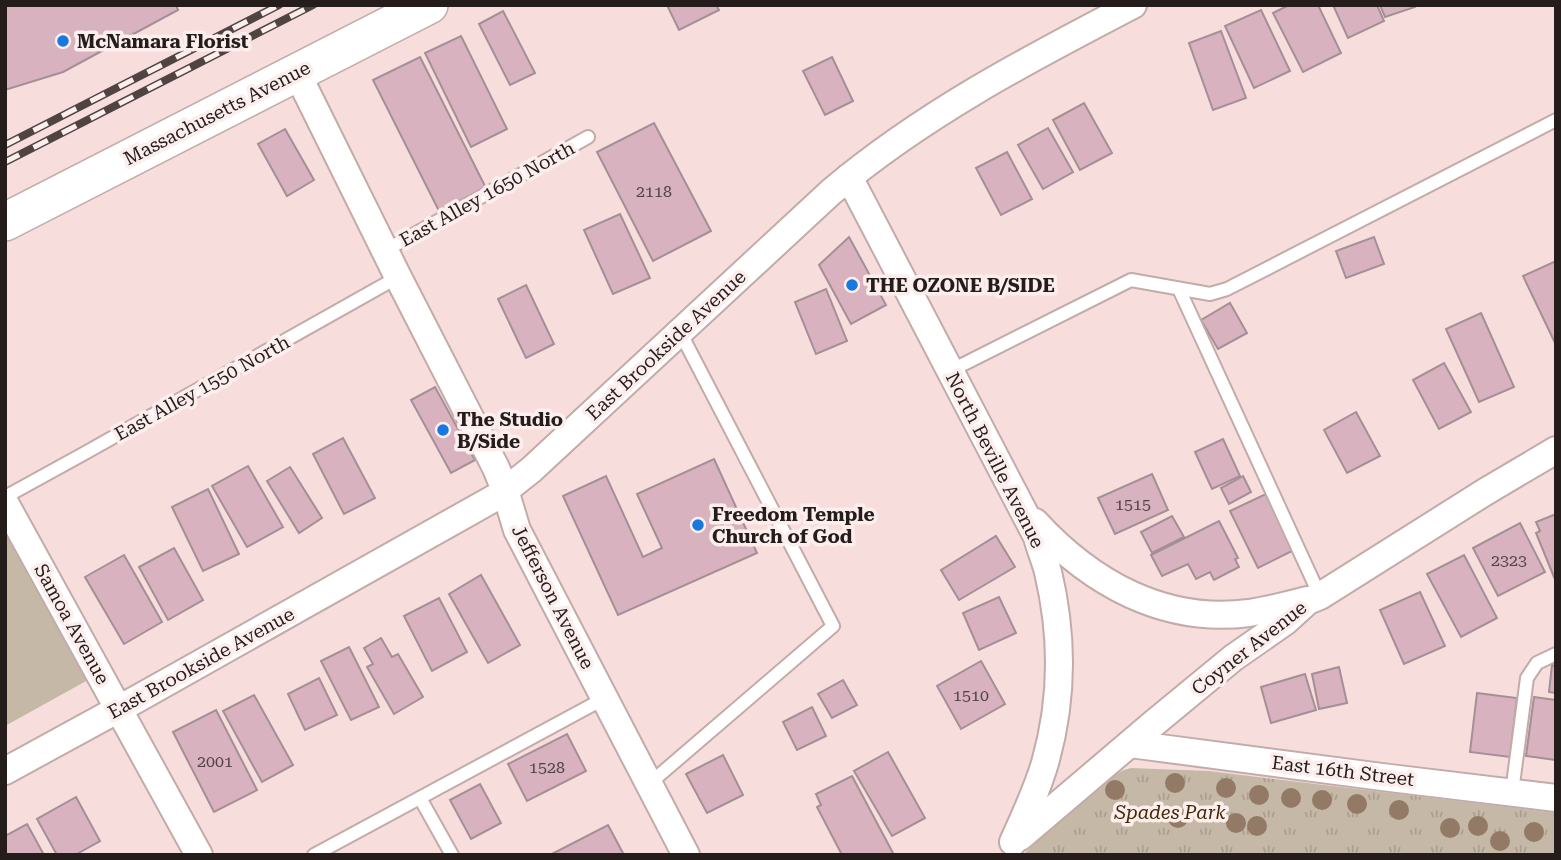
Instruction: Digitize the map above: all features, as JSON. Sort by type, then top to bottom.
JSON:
[{"type":"street","name":"Massachusetts Avenue","points":[[5,222],[429,5]]},
{"type":"street","name":"East Brookside Avenue","points":[[5,771],[498,496],[531,470],[867,161],[970,93],[1133,5]]},
{"type":"street","name":"Jefferson Avenue","points":[[297,73],[496,468],[517,530],[686,855]]},
{"type":"street","name":"North Beville Avenue","points":[[849,177],[1037,537],[1048,574],[1057,624],[1059,677],[1054,726],[1045,763],[1027,811],[1007,848]]},
{"type":"street","name":"Coyner Avenue","points":[[1007,848],[1233,658],[1315,598],[1556,450]]},
{"type":"street","name":"Samoa Avenue","points":[[5,503],[199,855]]},
{"type":"street","points":[[1022,508],[1051,540],[1092,571],[1124,592],[1148,602],[1172,609],[1210,614],[1248,613],[1315,598]]},
{"type":"street","name":"East 16th Street","points":[[1130,744],[1556,798]]},
{"type":"lane","points":[[950,371],[1131,280],[1210,293],[1227,289],[1556,120]]},
{"type":"lane","name":"East Alley 1650 North","points":[[386,250],[588,137]]},
{"type":"lane","name":"East Alley 1550 North","points":[[5,497],[398,277]]},
{"type":"lane","points":[[1179,289],[1315,598]]},
{"type":"lane","points":[[649,784],[833,625],[680,332]]},
{"type":"lane","points":[[1512,792],[1527,678],[1537,663],[1556,654]]},
{"type":"lane","points":[[314,855],[605,698]]},
{"type":"lane","points":[[420,798],[452,855]]},
{"type":"green space","points":[[5,531],[88,680],[5,726]]},
{"type":"green space","name":"Spades Park","points":[[1131,768],[1209,771],[1556,813],[1556,855],[1023,855],[1091,792],[1119,772]]},
{"type":"building","name":"McNamara Florist","points":[[5,5],[176,5],[178,10],[63,72],[5,90]]},
{"type":"building","points":[[667,5],[716,5],[719,10],[679,30]]},
{"type":"building","points":[[1289,5],[1318,5],[1341,53],[1303,72],[1273,13]]},
{"type":"building","points":[[1333,5],[1377,5],[1384,21],[1348,38]]},
{"type":"building","points":[[1380,5],[1414,5],[1415,7],[1385,17]]},
{"type":"building","points":[[1261,10],[1290,71],[1254,88],[1225,26]]},
{"type":"building","points":[[503,11],[535,73],[510,85],[479,24]]},
{"type":"building","points":[[1221,31],[1246,98],[1213,110],[1189,43]]},
{"type":"building","points":[[461,36],[507,129],[471,147],[425,53]]},
{"type":"building","points":[[420,57],[486,188],[439,211],[373,80]]},
{"type":"building","points":[[832,57],[853,101],[825,115],[803,71]]},
{"type":"building","points":[[1084,103],[1112,153],[1080,170],[1053,120]]},
{"type":"building","points":[[654,123],[711,231],[653,261],[597,152]]},
{"type":"building","points":[[1048,128],[1073,172],[1043,189],[1018,145]]},
{"type":"building","points":[[285,129],[314,180],[287,196],[258,144]]},
{"type":"building","points":[[1007,152],[1032,199],[1001,215],[976,168]]},
{"type":"building","points":[[620,214],[650,278],[613,294],[584,230]]},
{"type":"building","name":"THE OZONE B/SIDE","points":[[849,237],[886,305],[851,324],[819,265]]},
{"type":"building","points":[[1374,237],[1384,264],[1346,278],[1336,251]]},
{"type":"building","points":[[1556,261],[1556,345],[1523,276]]},
{"type":"building","points":[[526,285],[554,344],[526,358],[498,299]]},
{"type":"building","points":[[826,289],[847,341],[816,354],[795,302]]},
{"type":"building","points":[[1230,303],[1247,333],[1218,349],[1201,320]]},
{"type":"building","points":[[1481,313],[1514,387],[1479,402],[1446,329]]},
{"type":"building","points":[[1444,363],[1471,412],[1439,429],[1413,380]]},
{"type":"building","name":"The Studio B/Side","points":[[435,387],[475,460],[451,473],[411,400]]},
{"type":"building","points":[[1356,412],[1380,456],[1347,473],[1324,430]]},
{"type":"building","points":[[343,438],[375,498],[344,514],[313,454]]},
{"type":"building","points":[[1223,439],[1240,476],[1212,489],[1195,452]]},
{"type":"building","name":"Freedom Temple Church of God","points":[[714,459],[757,553],[618,615],[563,496],[606,476],[643,557],[662,548],[637,494]]},
{"type":"building","points":[[248,466],[283,527],[247,547],[212,486]]},
{"type":"building","points":[[290,467],[322,518],[299,533],[267,481]]},
{"type":"building","points":[[1152,474],[1168,510],[1115,534],[1098,498]]},
{"type":"building","points":[[1243,476],[1251,492],[1229,504],[1221,488]]},
{"type":"building","points":[[208,489],[239,554],[203,571],[172,507]]},
{"type":"building","points":[[1268,493],[1296,549],[1258,568],[1230,511]]},
{"type":"building","points":[[1556,514],[1556,582],[1536,533],[1540,531],[1536,522]]},
{"type":"building","points":[[1172,516],[1184,537],[1152,553],[1141,532]]},
{"type":"building","points":[[1219,521],[1238,558],[1235,559],[1239,567],[1214,580],[1210,572],[1196,579],[1188,564],[1162,576],[1151,555]]},
{"type":"building","points":[[1520,523],[1545,572],[1498,596],[1473,548]]},
{"type":"building","points":[[996,536],[1015,567],[959,600],[941,570]]},
{"type":"building","points":[[174,548],[203,600],[168,620],[139,567]]},
{"type":"building","points":[[124,555],[162,622],[124,644],[85,577]]},
{"type":"building","points":[[1464,555],[1497,618],[1461,637],[1427,574]]},
{"type":"building","points":[[481,575],[520,645],[488,663],[449,594]]},
{"type":"building","points":[[1420,592],[1445,646],[1404,664],[1380,610]]},
{"type":"building","points":[[999,597],[1016,633],[979,650],[963,613]]},
{"type":"building","points":[[439,598],[467,652],[432,671],[404,616]]},
{"type":"building","points":[[381,638],[392,657],[398,654],[423,697],[394,714],[367,667],[373,664],[364,648]]},
{"type":"building","points":[[349,647],[379,707],[351,720],[321,661]]},
{"type":"building","points":[[981,661],[1005,704],[961,729],[937,686]]},
{"type":"building","points":[[1552,665],[1556,666],[1556,693],[1549,692]]},
{"type":"building","points":[[1339,667],[1347,703],[1319,709],[1312,674]]},
{"type":"building","points":[[1305,674],[1316,710],[1271,723],[1261,687]]},
{"type":"building","points":[[319,678],[337,715],[305,730],[288,694]]},
{"type":"building","points":[[843,680],[857,705],[832,718],[818,694]]},
{"type":"building","points":[[1477,693],[1517,698],[1510,757],[1470,752]]},
{"type":"building","points":[[254,695],[293,765],[262,782],[223,711]]},
{"type":"building","points":[[1534,697],[1556,700],[1556,760],[1526,756]]},
{"type":"building","points":[[812,707],[826,736],[797,750],[783,722]]},
{"type":"building","points":[[216,710],[257,790],[214,812],[173,732]]},
{"type":"building","points":[[567,734],[586,771],[527,801],[508,764]]},
{"type":"building","points":[[888,752],[925,818],[892,836],[854,771]]},
{"type":"building","points":[[723,755],[743,795],[707,813],[686,774]]},
{"type":"building","points":[[852,776],[894,855],[842,855],[817,807],[821,805],[816,794]]},
{"type":"building","points":[[480,784],[501,823],[471,839],[450,800]]},
{"type":"building","points":[[76,797],[100,841],[75,855],[57,855],[37,819]]},
{"type":"building","points":[[27,824],[44,855],[5,855],[5,836]]},
{"type":"building","points":[[608,825],[624,855],[550,855]]},
{"type":"railway","points":[[5,145],[279,5]]},
{"type":"railway","points":[[5,162],[313,5]]},
{"type":"place","name":"McNamara Florist","points":[[63,41]]},
{"type":"place","name":"THE OZONE B/SIDE","points":[[852,285]]},
{"type":"place","name":"The Studio B/Side","points":[[443,430]]},
{"type":"place","name":"Freedom Temple Church of God","points":[[698,525]]}]
